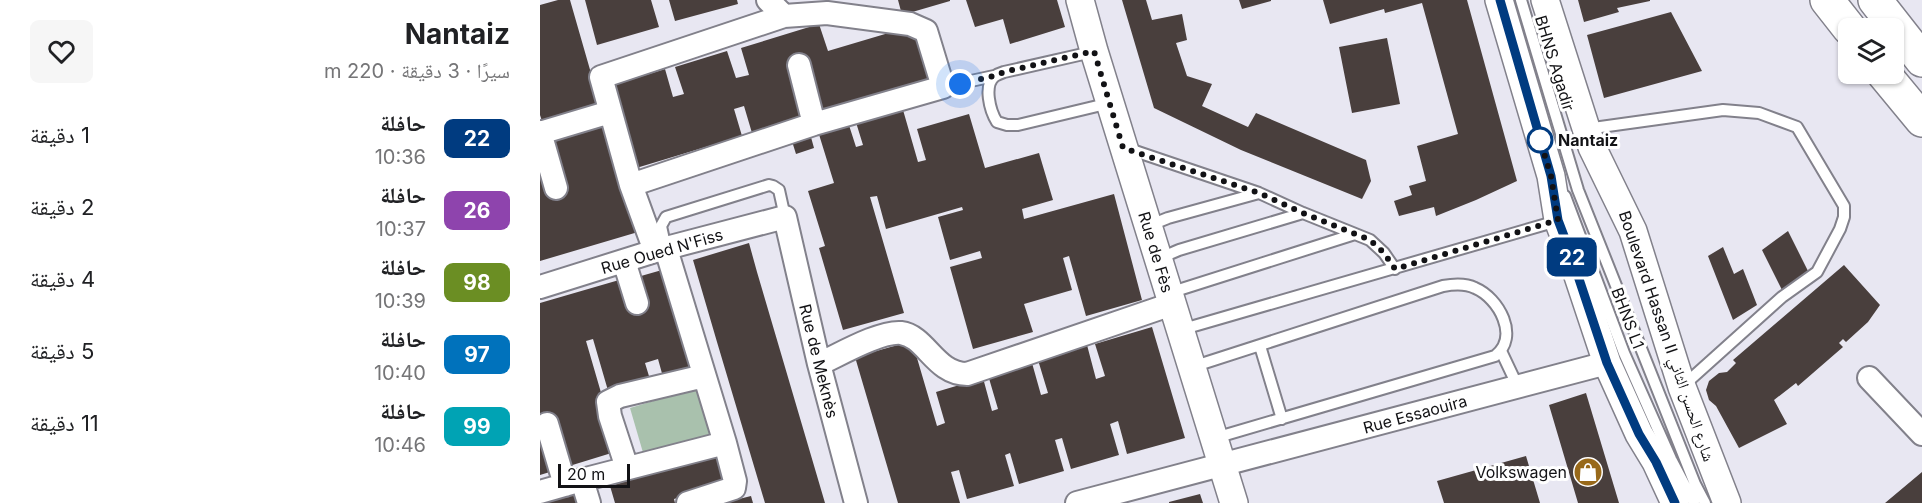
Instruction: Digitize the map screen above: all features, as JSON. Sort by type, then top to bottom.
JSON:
[{"type":"main road","points":[[1827,0],[1841,18]]},
{"type":"main road","points":[[1875,0],[1922,60]]},
{"type":"main road","points":[[1893,84],[1919,113]]},
{"type":"street","name":"Rue de Fès","points":[[1080,0],[1123,148],[1234,503]]},
{"type":"street","points":[[1500,0],[1551,176],[1558,220],[1607,363],[1639,434],[1656,462],[1675,503]]},
{"type":"street","name":"Boulevard Hassan II شارع الحسن الثاني","points":[[1545,0],[1592,147],[1633,231],[1682,387],[1727,503]]},
{"type":"street","points":[[631,184],[814,124],[944,87],[926,31],[917,26],[776,8],[601,77],[631,184],[661,250],[704,376],[735,481],[734,488],[688,503]]},
{"type":"street","points":[[799,65],[814,124]]},
{"type":"street","points":[[556,188],[544,161],[540,133],[610,112]]},
{"type":"street","name":"Rue Oued N'Fiss","points":[[540,287],[661,250],[785,217]]},
{"type":"street","name":"Rue de Meknès","points":[[785,217],[819,364],[856,503]]},
{"type":"street","points":[[624,261],[637,303]]},
{"type":"street","points":[[819,364],[877,337],[902,333],[914,339],[953,372],[967,374],[1170,299]]},
{"type":"street","name":"Rue Essaouira","points":[[1077,503],[1607,363]]},
{"type":"street","points":[[627,468],[610,416],[608,402],[620,396],[704,376]]},
{"type":"street","points":[[1869,378],[1922,435]]},
{"type":"street","points":[[547,424],[573,482],[589,503]]},
{"type":"street","points":[[540,492],[725,443]]},
{"type":"lane","name":"BHNS L1","points":[[1508,0],[1567,203],[1624,353],[1671,459],[1694,503]]},
{"type":"lane","name":"BHNS Agadir","points":[[1521,0],[1578,190],[1695,484],[1705,503]]},
{"type":"lane","points":[[944,87],[1094,51]]},
{"type":"lane","points":[[994,76],[989,85],[994,118],[997,122],[1007,125],[1018,125],[1110,103]]},
{"type":"lane","points":[[1586,129],[1723,110],[1759,113],[1797,127],[1844,206],[1844,217],[1840,229],[1817,272],[1782,297],[1682,387]]},
{"type":"lane","points":[[1123,148],[1259,193],[1355,234],[1378,245],[1395,269]]},
{"type":"lane","points":[[661,250],[661,226],[666,218],[769,185],[779,190],[785,217]]},
{"type":"lane","points":[[1148,226],[1168,218],[1259,193]]},
{"type":"lane","points":[[1158,259],[1179,250],[1303,213]]},
{"type":"lane","points":[[1180,330],[1558,220]]},
{"type":"lane","points":[[1170,299],[1355,234]]},
{"type":"lane","points":[[1191,367],[1453,284],[1474,287],[1493,300],[1507,331],[1507,339],[1501,351],[1488,358],[1213,439]]},
{"type":"lane","points":[[1260,346],[1282,420]]},
{"type":"lane","points":[[1501,351],[1518,387]]},
{"type":"green space","points":[[700,387],[715,435],[644,456],[630,408]]},
{"type":"building","points":[[558,0],[570,0],[601,108],[543,124],[540,115],[540,5]]},
{"type":"building","points":[[585,0],[651,0],[659,27],[597,45]]},
{"type":"building","points":[[669,0],[737,0],[738,4],[675,21]]},
{"type":"building","points":[[898,0],[950,0],[950,1],[902,15]]},
{"type":"building","points":[[966,0],[1057,0],[1065,27],[1010,44],[1003,19],[975,27]]},
{"type":"building","points":[[1122,0],[1146,0],[1152,20],[1182,14],[1187,40],[1176,43],[1187,76],[1212,84],[1202,106],[1248,127],[1256,113],[1366,160],[1371,181],[1362,199],[1241,150],[1154,108]]},
{"type":"building","points":[[1239,0],[1271,0],[1271,1],[1242,9]]},
{"type":"building","points":[[1323,0],[1467,0],[1517,181],[1436,216],[1434,207],[1399,216],[1394,201],[1412,195],[1409,186],[1426,181],[1417,146],[1458,134],[1422,3],[1385,13],[1384,9],[1330,24]]},
{"type":"building","points":[[1578,0],[1650,1],[1617,8],[1619,12],[1584,22]]},
{"type":"building","points":[[1671,12],[1702,71],[1604,98],[1587,35]]},
{"type":"building","points":[[819,24],[828,51],[912,26],[929,80],[752,133],[744,106],[734,109],[742,136],[633,169],[607,87],[665,69],[673,97],[684,94],[675,67],[727,51],[736,78],[749,75],[741,48]]},
{"type":"building","points":[[1387,38],[1400,104],[1352,113],[1339,47]]},
{"type":"building","points":[[901,103],[918,162],[926,160],[917,129],[969,114],[985,168],[1039,153],[1053,200],[1022,209],[1024,219],[1114,194],[1142,300],[1086,316],[1069,256],[1063,258],[1072,290],[1024,304],[1033,332],[973,349],[950,267],[982,258],[980,251],[950,260],[938,217],[963,210],[962,207],[886,229],[877,196],[870,197],[904,313],[843,330],[819,248],[825,246],[808,191],[834,183],[817,128],[847,119],[856,147],[863,145],[854,116]]},
{"type":"building","points":[[604,120],[638,232],[540,261],[540,169],[553,196],[567,192],[550,136]]},
{"type":"building","points":[[809,130],[814,148],[796,154],[790,135]]},
{"type":"building","points":[[1788,231],[1809,273],[1782,290],[1762,250]]},
{"type":"building","points":[[749,243],[825,503],[765,503],[693,260]]},
{"type":"building","points":[[1723,247],[1734,274],[1743,269],[1757,305],[1733,320],[1708,256]]},
{"type":"building","points":[[1844,265],[1880,305],[1868,322],[1846,342],[1843,339],[1839,343],[1843,347],[1798,386],[1796,383],[1774,400],[1787,424],[1739,448],[1716,406],[1709,400],[1706,390],[1709,381],[1719,373],[1727,372],[1736,363],[1733,360]]},
{"type":"building","points":[[662,270],[691,369],[663,377],[658,359],[645,363],[652,386],[609,394],[593,339],[586,341],[618,451],[540,475],[540,303]]},
{"type":"building","points":[[1152,327],[1185,438],[1127,454],[1118,421],[1110,424],[1119,455],[1071,469],[1062,438],[1055,440],[1064,471],[1019,484],[1010,453],[1005,455],[1014,486],[967,499],[959,470],[951,472],[960,503],[898,503],[855,357],[912,341],[937,426],[945,423],[936,392],[983,378],[992,411],[998,409],[988,375],[1032,363],[1041,395],[1048,393],[1038,360],[1087,345],[1096,379],[1105,376],[1095,344]]},
{"type":"building","points":[[1586,393],[1619,503],[1578,503],[1549,405]]},
{"type":"building","points":[[720,454],[728,483],[674,499],[675,503],[615,503],[610,486]]},
{"type":"building","points":[[1526,456],[1540,503],[1444,503],[1437,481]]},
{"type":"building","points":[[1922,472],[1922,503],[1885,503]]},
{"type":"building","points":[[582,486],[587,503],[540,503],[540,498]]},
{"type":"building","points":[[1200,494],[1203,503],[1169,503],[1169,502]]},
{"type":"building","points":[[751,496],[753,503],[727,502]]},
{"type":"bus line","name":"22","points":[[1500,0],[1551,176],[1558,220],[1607,363],[1639,434],[1656,462],[1675,503]]},
{"type":"place","name":"Nantaiz","points":[[1540,140]]},
{"type":"place","name":"Volkswagen","points":[[1588,472]]},
{"type":"route","points":[[960,84],[1094,51],[1123,148],[1259,193],[1370,240],[1378,245],[1395,269],[1558,220],[1551,176],[1540,140]]}]
